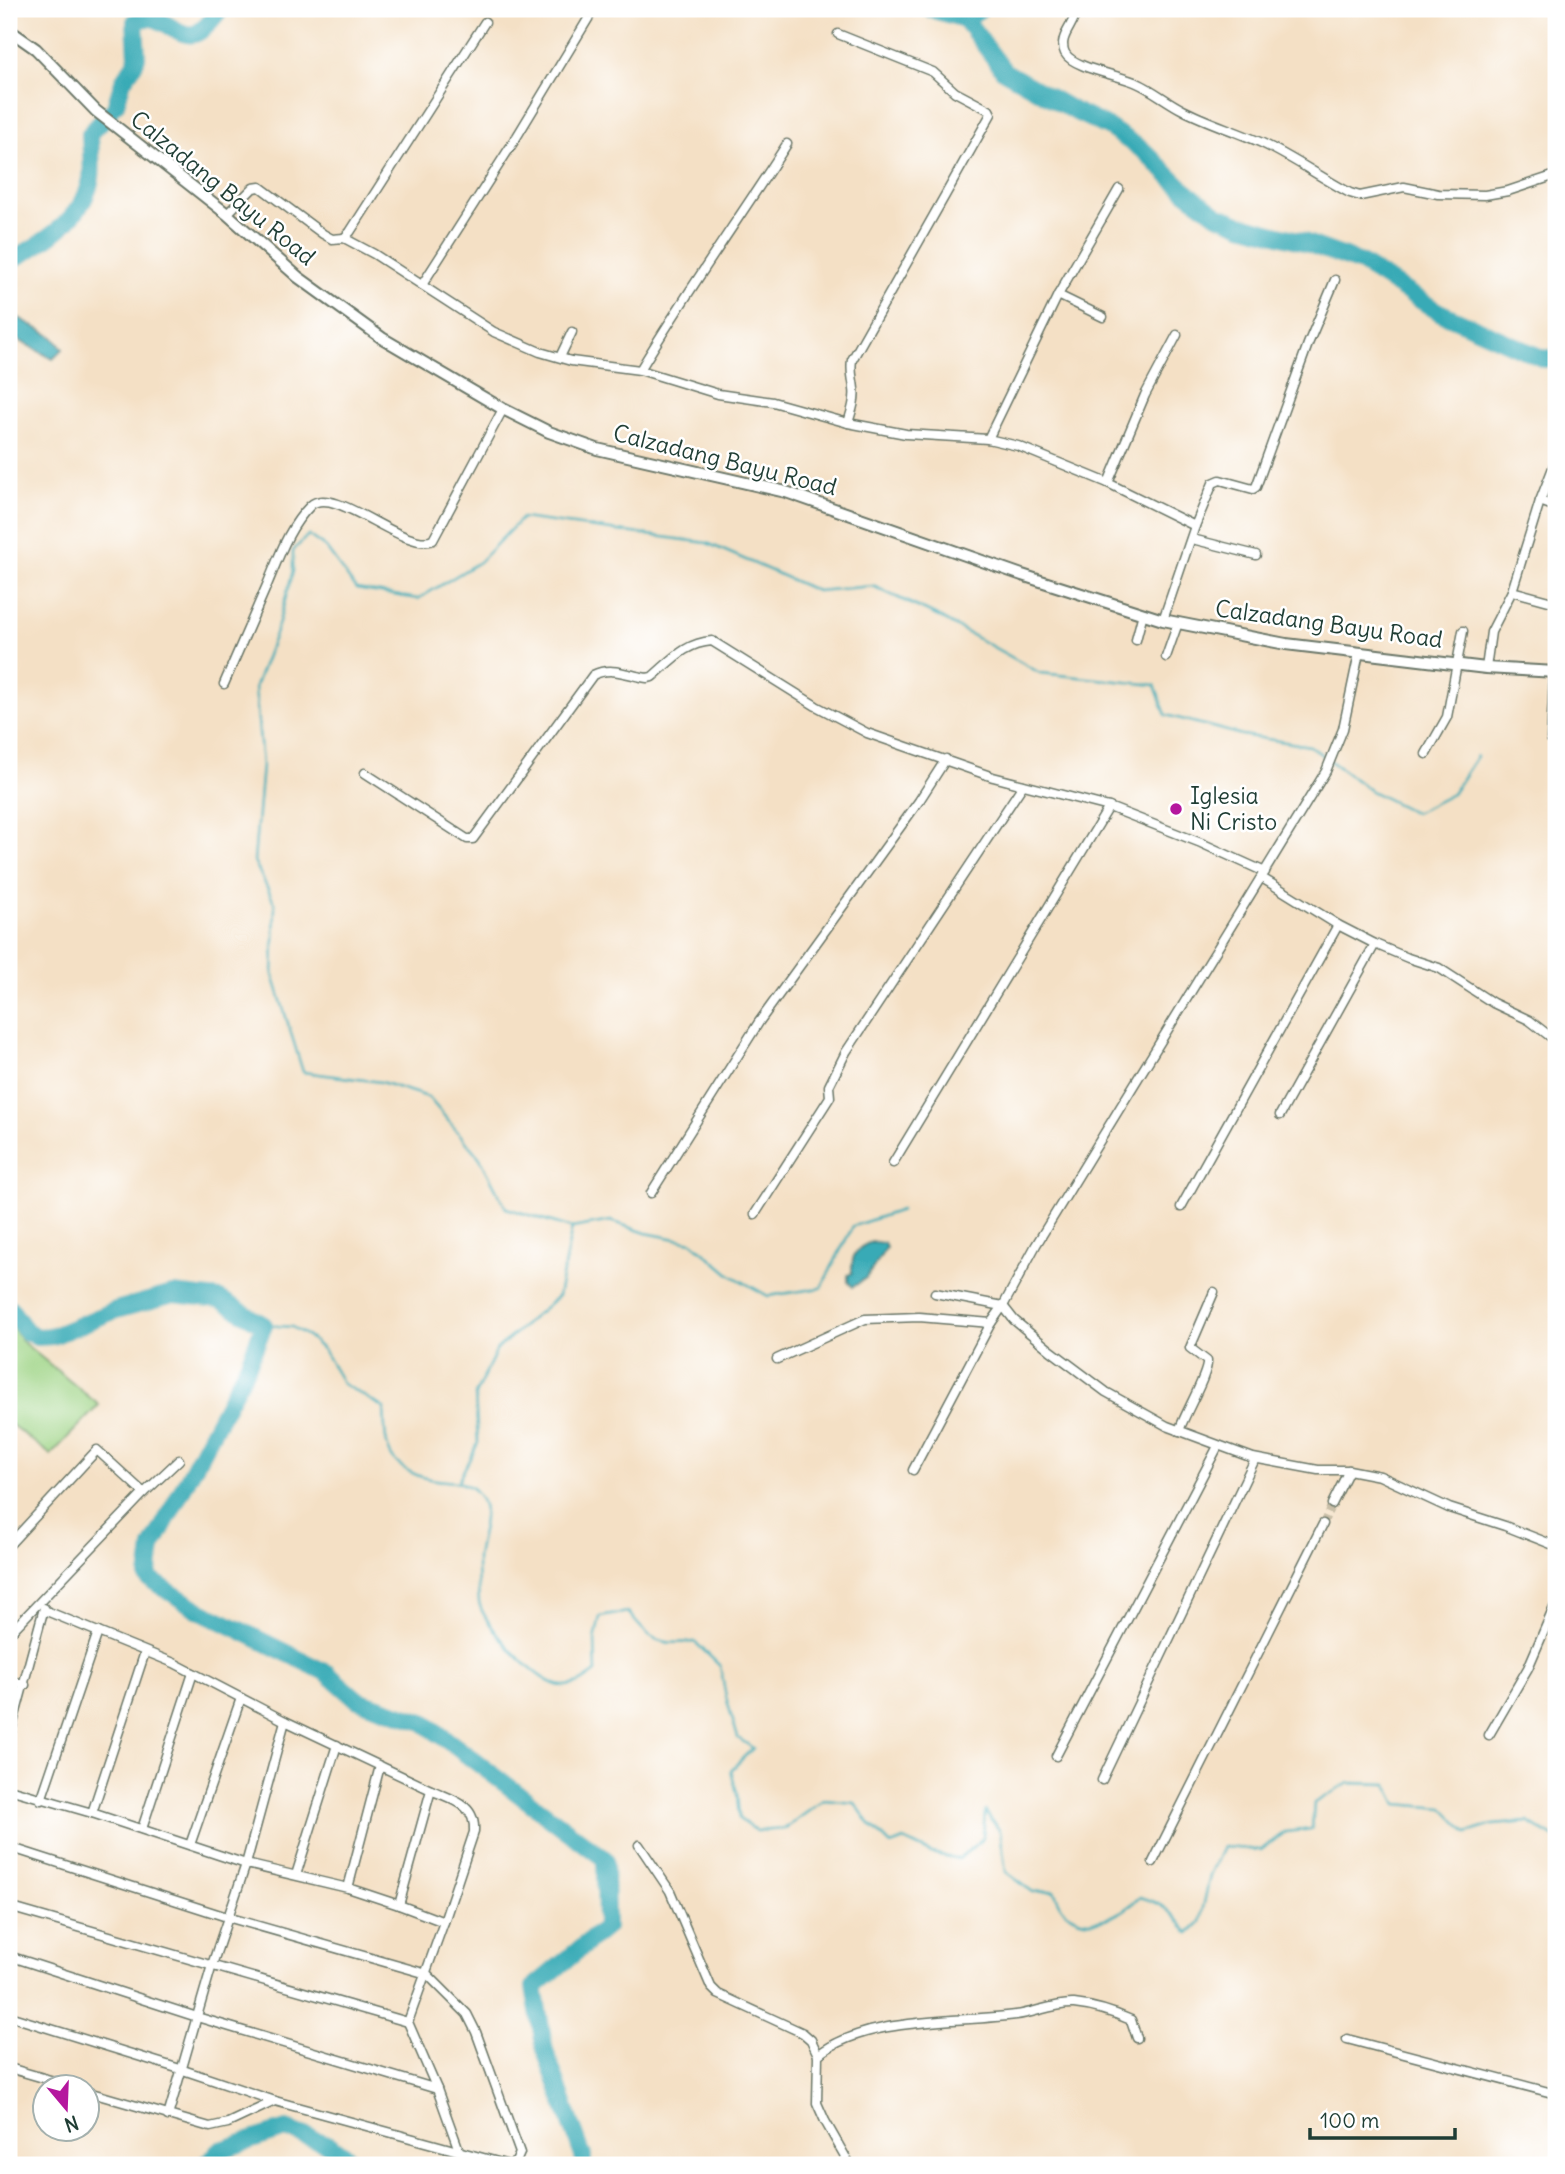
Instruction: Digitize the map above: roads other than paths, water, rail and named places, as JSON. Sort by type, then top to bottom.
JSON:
[{"type":"street","points":[[422,285],[594,9]]},
{"type":"street","points":[[1076,9],[1062,44],[1069,59],[1140,84],[1184,111],[1264,144],[1350,193],[1360,196],[1404,187],[1438,194],[1485,195],[1508,191],[1556,175]]},
{"type":"street","points":[[344,238],[485,22]]},
{"type":"street","name":"Calzadang Bayu Road","points":[[9,30],[36,49],[96,111],[227,214],[298,277],[382,338],[503,409],[549,432],[597,449],[786,492],[1022,575],[1163,620],[1286,644],[1486,668],[1555,672]]},
{"type":"street","points":[[838,34],[933,72],[955,92],[989,110],[991,114],[858,347],[850,371],[855,387],[848,423]]},
{"type":"street","points":[[640,370],[680,302],[712,259],[787,144]]},
{"type":"street","points":[[227,214],[253,188],[260,187],[323,234],[332,239],[344,238],[401,270],[494,332],[561,357],[640,370],[718,394],[773,402],[848,423],[906,434],[988,439],[1031,450],[1108,483],[1195,526]]},
{"type":"street","points":[[988,439],[1058,295],[1119,189]]},
{"type":"street","points":[[1163,620],[1195,526],[1216,481],[1253,489],[1256,487],[1308,344],[1335,280]]},
{"type":"street","points":[[1058,295],[1103,317]]},
{"type":"street","points":[[561,357],[572,332]]},
{"type":"street","points":[[1108,483],[1145,395],[1177,335]]},
{"type":"street","points":[[224,684],[290,530],[312,503],[321,500],[359,512],[415,542],[426,543],[433,540],[503,409]]},
{"type":"street","points":[[1486,668],[1491,632],[1512,591],[1540,501],[1556,460]]},
{"type":"street","points":[[1540,501],[1556,506]]},
{"type":"street","points":[[1192,539],[1256,555]]},
{"type":"street","points":[[1512,591],[1556,603]]},
{"type":"street","points":[[1136,640],[1143,613]]},
{"type":"street","points":[[1166,657],[1178,623]]},
{"type":"street","points":[[1426,754],[1447,717],[1463,631]]},
{"type":"street","points":[[365,773],[467,839],[474,839],[593,675],[602,670],[615,670],[652,677],[689,646],[712,641],[816,706],[867,733],[993,777],[1110,807],[1201,843],[1264,875],[1338,925],[1375,944],[1439,968],[1493,1003],[1529,1020],[1556,1041]]},
{"type":"street","points":[[914,1470],[991,1323],[1043,1233],[1326,771],[1343,729],[1359,653]]},
{"type":"street","points":[[1551,738],[1555,672]]},
{"type":"street","points":[[651,1193],[772,1002],[946,760]]},
{"type":"street","points":[[755,1214],[830,1097],[829,1086],[846,1052],[1023,785]]},
{"type":"street","points":[[893,1163],[1110,807]]},
{"type":"street","points":[[1181,1207],[1338,925]]},
{"type":"street","points":[[1280,1115],[1375,944]]},
{"type":"street","points":[[1179,1431],[1190,1402],[1208,1368],[1207,1361],[1190,1348],[1214,1292]]},
{"type":"street","points":[[935,1293],[1003,1306],[1014,1320],[1106,1392],[1155,1421],[1179,1431],[1255,1459],[1318,1470],[1349,1470],[1380,1476],[1449,1508],[1556,1546]]},
{"type":"street","points":[[777,1359],[866,1319],[919,1317],[991,1323]]},
{"type":"street","points":[[1056,1756],[1219,1446]]},
{"type":"street","points":[[9,1545],[97,1450],[144,1493]]},
{"type":"street","points":[[1101,1780],[1255,1459]]},
{"type":"street","points":[[9,1634],[179,1460]]},
{"type":"street","points":[[1332,1504],[1349,1470]]},
{"type":"street","points":[[1153,1862],[1323,1524]]},
{"type":"street","points":[[9,1738],[48,1595]]},
{"type":"street","points":[[1489,1735],[1528,1668],[1556,1603]]},
{"type":"street","points":[[44,1609],[193,1673],[285,1721],[462,1804],[472,1813],[475,1821],[474,1832],[427,1974],[408,2022],[437,2089],[460,2153]]},
{"type":"street","points":[[41,1800],[98,1632]]},
{"type":"street","points":[[92,1813],[145,1652]]},
{"type":"street","points":[[142,1829],[193,1673]]},
{"type":"street","points":[[9,1680],[25,1685]]},
{"type":"street","points":[[190,1844],[241,1698]]},
{"type":"street","points":[[168,2116],[212,1965],[246,1864],[285,1721]]},
{"type":"street","points":[[296,1875],[337,1745]]},
{"type":"street","points":[[348,1888],[380,1766]]},
{"type":"street","points":[[9,1789],[190,1844],[246,1864],[348,1888],[444,1922]]},
{"type":"street","points":[[399,1905],[432,1790]]},
{"type":"street","points":[[639,1846],[670,1891],[710,1986],[718,1994],[803,2033],[810,2040],[818,2055],[817,2103],[849,2165]]},
{"type":"street","points":[[9,1847],[227,1917],[427,1974],[467,2014],[520,2152],[516,2162],[509,2165],[460,2153],[275,2101],[9,2015]]},
{"type":"street","points":[[9,1907],[408,2022]]},
{"type":"street","points":[[9,1956],[197,2017],[437,2089]]},
{"type":"street","points":[[818,2055],[845,2038],[910,2023],[1017,2015],[1070,2004],[1098,2008],[1131,2020],[1137,2038]]},
{"type":"street","points":[[1347,2039],[1556,2094]]},
{"type":"street","points":[[9,2068],[32,2075]]},
{"type":"street","points":[[102,2096],[211,2127],[228,2123],[275,2101]]},
{"type":"water","points":[[12,314],[53,337],[63,349],[53,359],[9,335],[9,319]]},
{"type":"water","points":[[872,1242],[884,1243],[886,1248],[867,1277],[853,1287],[848,1282],[848,1275],[852,1273],[854,1257],[858,1250]]},
{"type":"waterway","points":[[116,104],[123,81],[137,57],[135,22],[152,18],[182,33],[197,33],[204,29],[221,9]]},
{"type":"waterway","points":[[930,9],[965,19],[980,9]]},
{"type":"waterway","points":[[965,19],[1004,71],[1108,127],[1144,151],[1185,191],[1217,215],[1361,263],[1439,312],[1544,359],[1556,357]]},
{"type":"waterway","points":[[9,261],[60,228],[80,205],[91,178],[90,134],[109,113]]},
{"type":"waterway","points":[[458,1481],[478,1443],[475,1395],[497,1349],[558,1296],[572,1228],[506,1208],[480,1158],[428,1097],[381,1082],[303,1072],[273,975],[275,904],[254,861],[262,765],[255,687],[277,629],[293,571],[293,551],[308,535],[326,548],[356,589],[418,599],[479,562],[522,518],[707,543],[817,591],[873,586],[939,617],[1040,673],[1155,685],[1166,715],[1242,735],[1310,746],[1371,791],[1415,813],[1452,794],[1477,756]]},
{"type":"waterway","points":[[572,1228],[611,1221],[646,1233],[692,1242],[731,1275],[768,1296],[821,1288],[853,1226],[901,1210]]},
{"type":"waterway","points":[[9,1307],[26,1331],[37,1337],[53,1336],[116,1310],[173,1294],[220,1299],[264,1325],[248,1365],[152,1547],[148,1578],[197,1609],[327,1673],[358,1700],[423,1722],[605,1859],[606,1927],[534,1987],[545,2051],[583,2156],[583,2165]]},
{"type":"waterway","points":[[264,1325],[292,1327],[309,1337],[324,1351],[343,1384],[384,1408],[387,1444],[399,1465],[431,1479],[463,1483],[476,1492],[481,1500],[484,1516],[477,1559],[479,1602],[490,1625],[501,1639],[540,1676],[553,1683],[568,1686],[581,1682],[596,1672],[595,1640],[600,1617],[628,1612],[649,1635],[672,1643],[695,1642],[720,1666],[738,1738],[753,1748],[731,1770],[737,1793],[739,1819],[757,1831],[784,1829],[824,1800],[855,1803],[869,1823],[891,1845],[904,1840],[931,1853],[959,1859],[983,1838],[985,1811],[1000,1831],[1006,1872],[1033,1892],[1054,1891],[1063,1909],[1074,1917],[1084,1921],[1104,1919],[1124,1910],[1140,1897],[1168,1910],[1189,1933],[1200,1922],[1210,1875],[1223,1847],[1261,1850],[1285,1832],[1312,1829],[1314,1803],[1349,1783],[1387,1784],[1397,1804],[1443,1808],[1467,1833],[1493,1825],[1528,1822],[1556,1839]]},
{"type":"waterway","points":[[205,2165],[221,2150],[286,2129],[330,2145],[358,2165]]},
{"type":"tunnel","points":[[1323,1524],[1332,1504]]},
{"type":"place","name":"Iglesia Ni Cristo","points":[[1176,809]]}]
